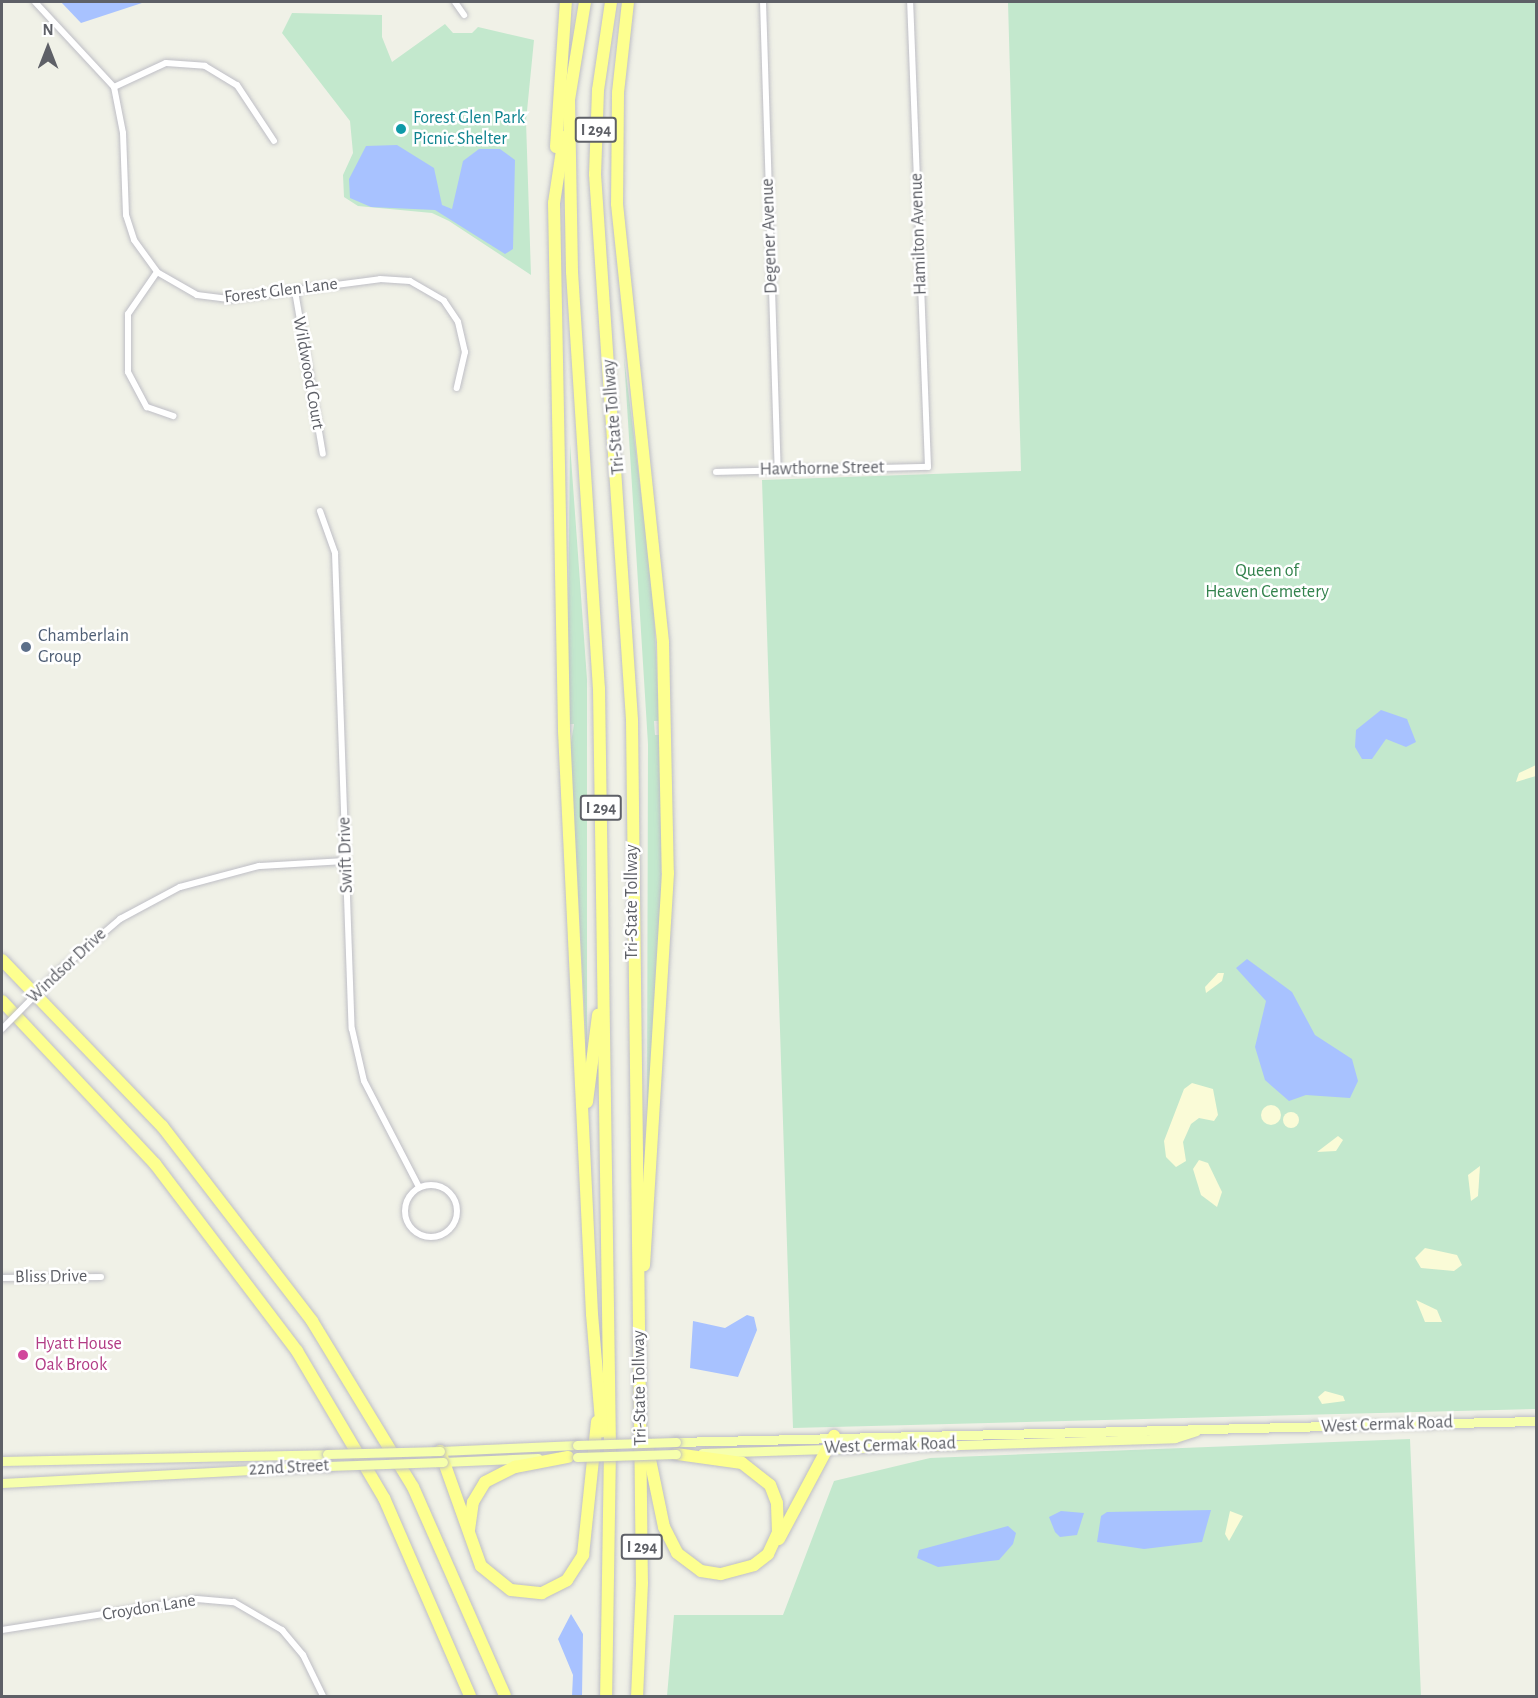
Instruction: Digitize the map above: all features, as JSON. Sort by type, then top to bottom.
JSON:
[{"type":"highway","points":[[566,2],[554,203],[564,730],[583,1160],[598,1385],[610,1516]]},
{"type":"highway","name":"Tri-State Tollway","points":[[585,2],[569,100],[572,272],[595,576],[610,1516],[606,1696]]},
{"type":"highway","name":"Tri-State Tollway","points":[[611,2],[598,90],[596,192],[630,674],[640,1398],[636,1696]]},
{"type":"highway","points":[[628,2],[618,93],[617,204],[663,643],[668,873],[639,1332]]},
{"type":"highway","points":[[554,203],[569,100]]},
{"type":"highway","points":[[2,960],[162,1126],[312,1321],[418,1497],[505,1696]]},
{"type":"highway","points":[[583,1160],[603,991]]},
{"type":"highway","points":[[2,1001],[155,1164],[297,1351],[384,1498],[470,1696]]},
{"type":"highway","points":[[442,1457],[469,1541],[488,1574],[511,1590],[542,1593],[574,1572],[588,1530],[598,1385]]},
{"type":"highway","points":[[640,1398],[658,1504],[676,1553],[701,1571],[721,1574],[754,1565],[768,1554],[833,1442]]},
{"type":"highway","points":[[676,1448],[721,1458],[757,1471],[770,1485],[778,1510],[778,1533],[768,1554]]},
{"type":"highway","points":[[469,1541],[472,1502],[485,1482],[515,1467],[572,1457]]},
{"type":"main road","name":"West Cermak Road","points":[[572,1457],[676,1448],[833,1442],[1175,1438],[1202,1430],[1536,1420]]},
{"type":"main road","name":"West Cermak Road","points":[[577,1445],[676,1448]]},
{"type":"main road","name":"22nd Street","points":[[2,1483],[328,1466],[577,1445]]},
{"type":"main road","name":"22nd Street","points":[[2,1461],[327,1454],[572,1457]]},
{"type":"street","points":[[35,2],[114,87],[166,63],[205,66],[237,85],[274,141]]},
{"type":"street","points":[[455,2],[464,15]]},
{"type":"street","name":"Degener Avenue","points":[[763,2],[778,470]]},
{"type":"street","name":"Hamilton Avenue","points":[[910,2],[928,467]]},
{"type":"street","name":"Forest Glen Lane","points":[[114,87],[123,133],[126,215],[137,246],[157,272],[183,289],[212,298],[295,291],[387,278],[429,290],[444,301],[463,336],[457,388]]},
{"type":"street","points":[[157,272],[128,314],[128,372],[147,407],[173,416]]},
{"type":"street","name":"Wildwood Court","points":[[295,291],[323,454]]},
{"type":"street","name":"Hawthorne Street","points":[[716,472],[928,467]]},
{"type":"street","name":"Swift Drive","points":[[320,511],[335,553],[355,1046],[375,1105],[419,1187]]},
{"type":"street","name":"Windsor Drive","points":[[2,1029],[58,972],[120,919],[180,887],[259,866],[346,861]]},
{"type":"street","points":[[435,1184],[454,1197],[456,1220],[444,1234],[427,1237],[409,1226],[405,1206],[419,1187],[435,1184]]},
{"type":"street","name":"Bliss Drive","points":[[2,1278],[101,1277]]},
{"type":"street","name":"Croydon Lane","points":[[2,1630],[188,1600],[230,1602],[282,1630],[303,1655],[323,1696]]},
{"type":"green space","name":"Queen of Heaven Cemetery","points":[[1008,2],[1536,2],[1536,1409],[793,1428],[762,480],[1021,471]]},
{"type":"green space","points":[[292,13],[382,15],[382,37],[392,62],[445,24],[453,33],[472,33],[478,27],[534,40],[526,121],[531,275],[449,221],[432,213],[358,206],[344,197],[343,175],[353,153],[350,121],[282,33]]},
{"type":"green space","points":[[624,357],[653,588],[659,721],[654,721],[655,735],[661,735],[661,906],[647,1121],[648,744]]},
{"type":"green space","points":[[570,444],[587,679],[587,1054],[570,749],[574,724],[567,724]]},
{"type":"green space","points":[[1410,1439],[1421,1696],[667,1696],[674,1615],[783,1615],[834,1481],[930,1458]]},
{"type":"sand","points":[[1536,765],[1536,776],[1516,782],[1519,773]]},
{"type":"sand","points":[[1218,973],[1224,973],[1222,981],[1206,993],[1205,987]]},
{"type":"sand","points":[[1192,1083],[1213,1089],[1218,1115],[1214,1121],[1199,1118],[1191,1124],[1183,1142],[1186,1161],[1176,1167],[1166,1157],[1164,1141],[1184,1089]]},
{"type":"sand","points":[[1271,1105],[1278,1108],[1281,1115],[1278,1122],[1271,1125],[1264,1122],[1261,1115],[1264,1108]]},
{"type":"sand","points":[[1291,1112],[1299,1120],[1291,1128],[1283,1120]]},
{"type":"sand","points":[[1338,1136],[1343,1140],[1336,1151],[1317,1152]]},
{"type":"sand","points":[[1199,1160],[1208,1163],[1222,1192],[1217,1207],[1201,1195],[1193,1169]]},
{"type":"sand","points":[[1480,1166],[1478,1196],[1471,1201],[1468,1175]]},
{"type":"sand","points":[[1425,1248],[1457,1255],[1462,1265],[1454,1271],[1421,1268],[1415,1258]]},
{"type":"sand","points":[[1416,1300],[1437,1310],[1442,1322],[1425,1322]]},
{"type":"sand","points":[[1325,1391],[1343,1396],[1345,1401],[1322,1404],[1318,1397]]},
{"type":"sand","points":[[1230,1511],[1243,1516],[1229,1541],[1225,1534]]},
{"type":"water","points":[[61,2],[145,2],[81,23]]},
{"type":"water","points":[[397,145],[434,168],[442,205],[452,209],[463,161],[479,149],[500,149],[515,160],[513,249],[505,254],[435,210],[371,207],[350,198],[349,179],[366,146]]},
{"type":"water","points":[[1381,710],[1407,719],[1416,742],[1406,747],[1386,739],[1372,759],[1362,759],[1355,747],[1356,730]]},
{"type":"water","points":[[1247,959],[1292,992],[1315,1035],[1352,1059],[1358,1081],[1350,1098],[1306,1095],[1289,1101],[1265,1080],[1255,1047],[1266,1001],[1236,968]]},
{"type":"water","points":[[747,1315],[754,1317],[757,1330],[738,1377],[690,1368],[693,1321],[725,1328]]},
{"type":"water","points":[[1211,1510],[1202,1542],[1144,1549],[1097,1542],[1101,1516],[1107,1512]]},
{"type":"water","points":[[1061,1511],[1084,1513],[1077,1535],[1060,1537],[1055,1532],[1049,1517]]},
{"type":"water","points":[[1008,1526],[1016,1533],[1013,1544],[999,1560],[938,1567],[917,1558],[919,1550]]},
{"type":"water","points":[[571,1614],[583,1634],[582,1696],[572,1696],[573,1675],[558,1639]]},
{"type":"place","name":"Forest Glen Park Picnic Shelter","points":[[401,129]]},
{"type":"place","name":"Chamberlain Group","points":[[26,647]]},
{"type":"place","name":"Hyatt House Oak Brook","points":[[23,1355]]}]
